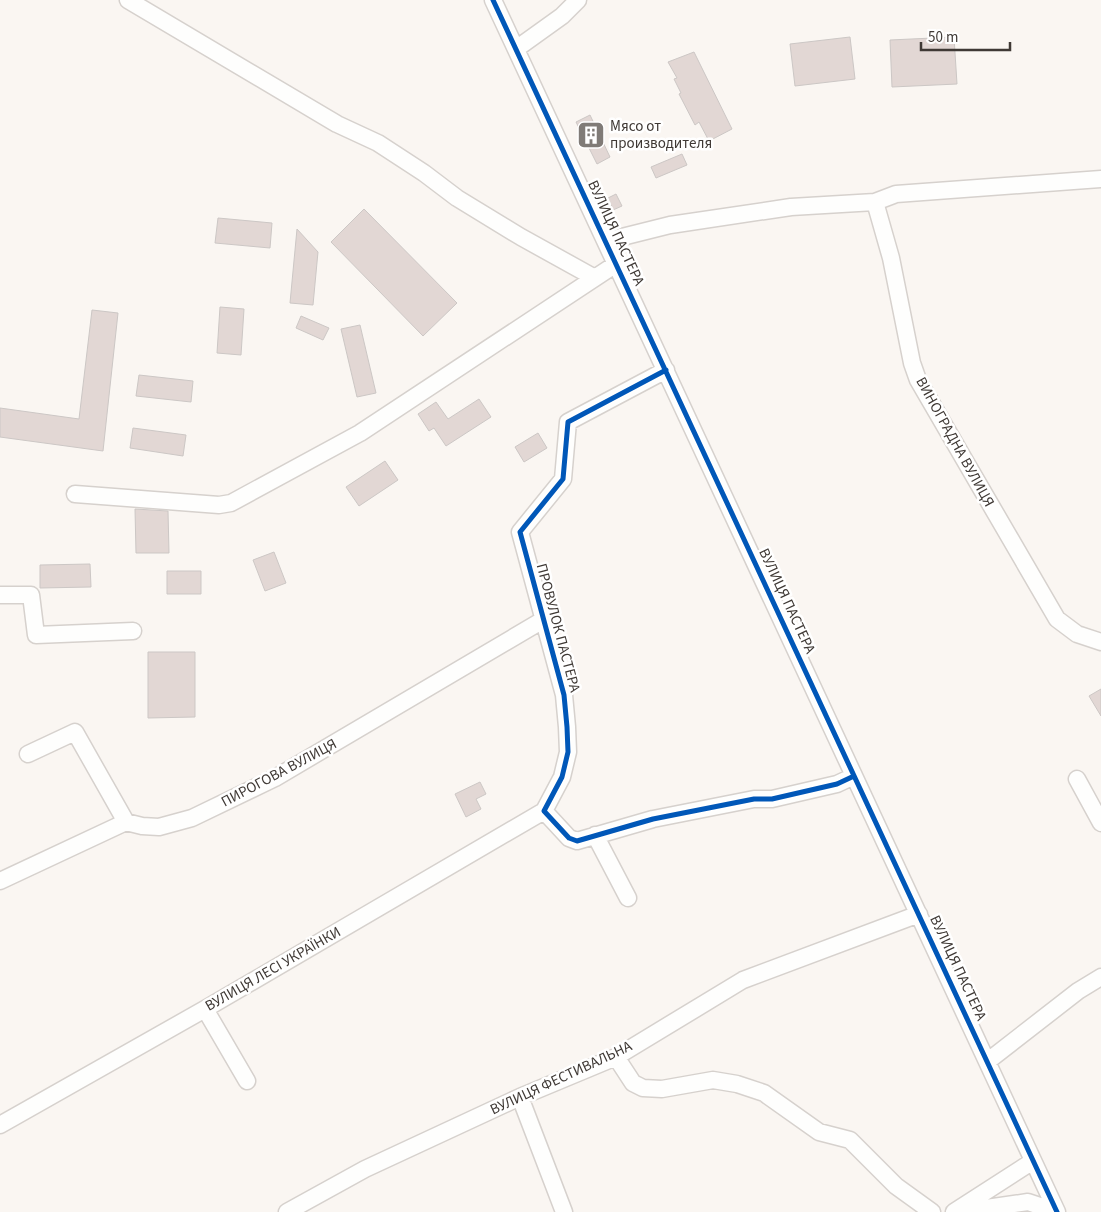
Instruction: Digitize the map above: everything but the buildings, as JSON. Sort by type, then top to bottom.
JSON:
[{"type":"street","points":[[128,0],[337,124],[378,143],[424,173],[457,198],[595,278]]},
{"type":"street","name":"ВУЛИЦЯ ПАСТЕРА","points":[[493,0],[988,1061],[1033,1160],[1050,1209]]},
{"type":"street","points":[[516,49],[562,16],[578,0]]},
{"type":"street","points":[[606,241],[670,225],[792,207],[876,202],[896,194],[1101,179]]},
{"type":"street","name":"ВИНОГРАДНА ВУЛИЦЯ","points":[[876,202],[891,258],[912,363],[918,380],[1057,619],[1077,634],[1101,642]]},
{"type":"street","points":[[75,494],[219,505],[231,503],[360,434],[616,264]]},
{"type":"street","name":"ПРОВУЛОК ПАСТЕРА","points":[[544,810],[562,777],[568,752],[564,695],[520,532],[563,479],[568,422],[666,370]]},
{"type":"street","points":[[0,595],[31,595],[36,635],[133,631]]},
{"type":"street","name":"ПИРОГОВА ВУЛИЦЯ","points":[[126,822],[142,826],[159,827],[192,818],[276,778],[543,620]]},
{"type":"street","points":[[0,881],[126,822],[75,732],[28,754]]},
{"type":"street","points":[[544,810],[569,838],[577,840],[653,819],[754,799],[781,797],[838,784],[854,776]]},
{"type":"street","points":[[1077,779],[1101,823]]},
{"type":"street","name":"ВУЛИЦЯ ЛЕСІ УКРАЇНКИ","points":[[0,1125],[204,1009],[544,810]]},
{"type":"street","points":[[595,835],[628,898]]},
{"type":"street","name":"ВУЛИЦЯ ФЕСТИВАЛЬНА","points":[[287,1212],[365,1169],[520,1096],[616,1056],[743,980],[919,914]]},
{"type":"street","points":[[988,1061],[1078,991],[1101,977]]},
{"type":"street","points":[[204,1009],[247,1081]]},
{"type":"street","points":[[616,1056],[633,1083],[643,1088],[662,1089],[713,1080],[737,1084],[764,1093],[819,1132],[850,1140],[896,1186],[932,1212]]},
{"type":"street","points":[[520,1096],[564,1212]]},
{"type":"street","points":[[954,1212],[1033,1160]]},
{"type":"street","points":[[958,1212],[1028,1202],[1050,1209]]},
{"type":"cycle path","points":[[493,0],[1057,1212]]},
{"type":"cycle path","points":[[666,370],[568,422],[563,479],[520,532],[564,695],[567,727],[568,752],[562,777],[544,811],[569,838],[577,841],[653,819],[754,799],[772,799],[837,784],[854,776]]},
{"type":"place","name":"Мясо от производителя","points":[[591,135]]}]
